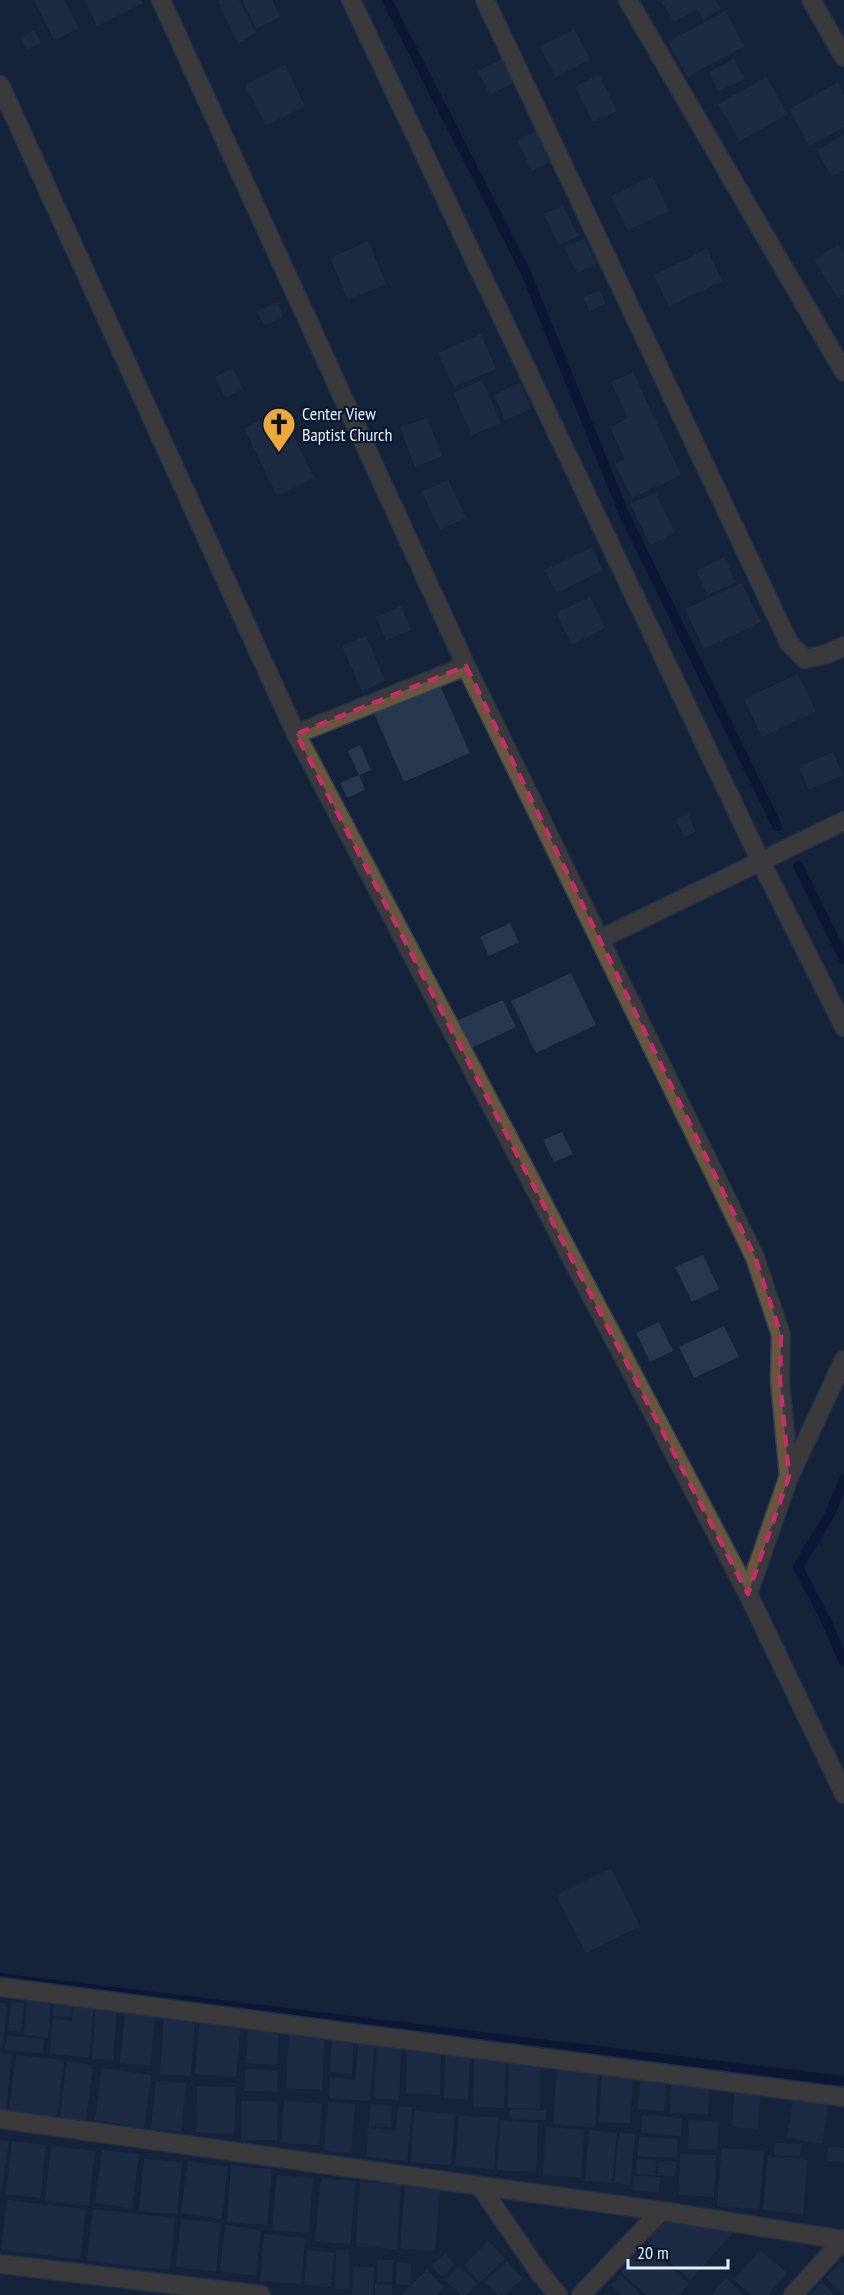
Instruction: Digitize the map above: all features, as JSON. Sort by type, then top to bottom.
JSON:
[{"type":"street","points":[[161,0],[466,666],[755,1257],[781,1335],[780,1381],[789,1476]]},
{"type":"street","points":[[351,0],[761,861],[844,1027]]},
{"type":"street","points":[[485,0],[789,643],[805,659],[827,654],[844,646]]},
{"type":"street","points":[[628,0],[844,372]]},
{"type":"street","points":[[811,0],[844,57]]},
{"type":"street","points":[[0,84],[296,734],[748,1594],[844,1794]]},
{"type":"street","points":[[296,734],[466,666]]},
{"type":"street","points":[[600,939],[844,821]]},
{"type":"street","points":[[748,1594],[789,1476],[844,1360]]},
{"type":"street","points":[[0,1987],[844,2097]]},
{"type":"street","points":[[0,2119],[661,2211],[844,2240]]},
{"type":"street","points":[[480,2186],[539,2272],[558,2295]]},
{"type":"street","points":[[581,2295],[661,2211]]},
{"type":"street","points":[[793,2295],[844,2240]]},
{"type":"street","points":[[0,2264],[261,2295]]},
{"type":"highlighted area","points":[[466,666],[755,1257],[781,1335],[780,1381],[789,1476],[748,1594],[296,734]]},
{"type":"building","points":[[34,0],[64,0],[79,28],[54,40]]},
{"type":"building","points":[[85,0],[141,0],[143,3],[97,26]]},
{"type":"building","points":[[239,0],[256,33],[238,43],[218,2]]},
{"type":"building","points":[[242,0],[272,0],[280,17],[256,29]]},
{"type":"building","points":[[665,0],[715,0],[721,9],[703,19],[697,9],[674,22],[662,2]]},
{"type":"building","points":[[725,11],[745,46],[687,77],[668,42]]},
{"type":"building","points":[[574,29],[590,59],[556,77],[540,47]]},
{"type":"building","points":[[34,30],[41,43],[27,50],[20,38]]},
{"type":"building","points":[[506,57],[518,81],[490,95],[478,71]]},
{"type":"building","points":[[734,59],[745,79],[719,91],[709,72]]},
{"type":"building","points":[[285,65],[305,106],[266,126],[245,85]]},
{"type":"building","points":[[599,75],[617,111],[593,122],[575,87]]},
{"type":"building","points":[[766,77],[788,114],[740,141],[718,104]]},
{"type":"building","points":[[838,83],[844,95],[844,127],[809,146],[789,109]]},
{"type":"building","points":[[543,128],[558,158],[532,171],[517,140]]},
{"type":"building","points":[[844,135],[844,170],[831,177],[817,150]]},
{"type":"building","points":[[652,176],[669,211],[628,230],[611,196]]},
{"type":"building","points":[[563,206],[578,236],[559,245],[544,214]]},
{"type":"building","points":[[584,239],[597,264],[577,273],[564,247]]},
{"type":"building","points":[[368,241],[386,284],[348,300],[330,258]]},
{"type":"building","points":[[838,245],[844,255],[844,295],[838,298],[814,259]]},
{"type":"building","points":[[707,249],[722,281],[669,306],[654,275]]},
{"type":"building","points":[[599,290],[606,303],[590,311],[583,298]]},
{"type":"building","points":[[278,302],[283,317],[264,325],[257,311]]},
{"type":"building","points":[[481,334],[496,369],[454,387],[438,353]]},
{"type":"building","points":[[233,368],[243,389],[225,398],[215,377]]},
{"type":"building","points":[[633,372],[681,475],[632,498],[615,464],[625,460],[610,427],[628,418],[611,382]]},
{"type":"building","points":[[482,380],[501,423],[472,435],[453,393]]},
{"type":"building","points":[[520,383],[531,409],[505,420],[494,395]]},
{"type":"building","name":"Center View Baptist Church","points":[[281,410],[314,478],[277,496],[244,428]]},
{"type":"building","points":[[427,418],[442,456],[415,467],[400,427]]},
{"type":"building","points":[[448,480],[466,518],[440,530],[422,492]]},
{"type":"building","points":[[656,493],[675,533],[650,545],[630,504]]},
{"type":"building","points":[[592,547],[603,570],[556,593],[545,570]]},
{"type":"building","points":[[724,557],[736,582],[708,595],[696,571]]},
{"type":"building","points":[[742,583],[761,622],[704,649],[685,609]]},
{"type":"building","points":[[590,597],[605,628],[572,645],[556,613]]},
{"type":"building","points":[[401,606],[411,630],[386,640],[376,617]]},
{"type":"building","points":[[366,636],[385,681],[362,691],[342,646]]},
{"type":"building","points":[[798,674],[816,711],[762,737],[744,699]]},
{"type":"building","points":[[439,683],[470,753],[404,782],[373,711]]},
{"type":"building","points":[[360,745],[371,770],[359,775],[348,751]]},
{"type":"building","points":[[833,752],[843,775],[809,790],[799,767]]},
{"type":"building","points":[[359,775],[365,790],[347,798],[340,783]]},
{"type":"building","points":[[688,813],[696,832],[684,837],[676,819]]},
{"type":"building","points":[[510,923],[519,942],[489,956],[480,937]]},
{"type":"building","points":[[571,973],[596,1025],[536,1053],[511,1001]]},
{"type":"building","points":[[503,1000],[516,1027],[469,1049],[456,1021]]},
{"type":"building","points":[[562,1132],[573,1154],[554,1162],[543,1140]]},
{"type":"building","points":[[703,1255],[719,1289],[692,1302],[675,1267]]},
{"type":"building","points":[[659,1322],[673,1351],[650,1362],[636,1333]]},
{"type":"building","points":[[724,1326],[739,1357],[694,1378],[679,1347]]},
{"type":"building","points":[[611,1868],[640,1926],[586,1953],[556,1895]]},
{"type":"building","points":[[27,1997],[51,2000],[48,2038],[24,2035]]},
{"type":"building","points":[[54,1998],[72,2000],[71,2017],[53,2016]]},
{"type":"building","points":[[11,2002],[24,2003],[21,2032],[8,2030]]},
{"type":"building","points":[[74,2002],[94,2004],[89,2057],[50,2054],[53,2019],[72,2021]]},
{"type":"building","points":[[0,2003],[7,2004],[3,2048],[0,2048]]},
{"type":"building","points":[[96,2005],[117,2006],[113,2060],[92,2059]]},
{"type":"building","points":[[126,2007],[155,2010],[150,2065],[120,2063]]},
{"type":"building","points":[[164,2013],[195,2015],[191,2076],[160,2074]]},
{"type":"building","points":[[200,2021],[241,2024],[236,2077],[195,2074]]},
{"type":"building","points":[[248,2030],[279,2032],[277,2065],[246,2063]]},
{"type":"building","points":[[289,2033],[325,2034],[322,2090],[286,2088]]},
{"type":"building","points":[[7,2036],[44,2039],[43,2053],[5,2050]]},
{"type":"building","points":[[332,2037],[353,2038],[352,2074],[330,2072]]},
{"type":"building","points":[[359,2042],[375,2043],[370,2101],[329,2098],[330,2077],[355,2080]]},
{"type":"building","points":[[377,2046],[401,2048],[399,2100],[374,2098]]},
{"type":"building","points":[[407,2049],[441,2050],[440,2095],[406,2093]]},
{"type":"building","points":[[0,2053],[12,2055],[6,2110],[0,2109]]},
{"type":"building","points":[[445,2053],[470,2054],[468,2099],[444,2098]]},
{"type":"building","points":[[16,2055],[64,2060],[57,2116],[9,2111]]},
{"type":"building","points":[[474,2057],[506,2058],[504,2108],[473,2107]]},
{"type":"building","points":[[67,2062],[93,2065],[86,2120],[60,2117]]},
{"type":"building","points":[[509,2063],[540,2063],[540,2109],[508,2108]]},
{"type":"building","points":[[557,2066],[598,2069],[595,2127],[553,2124]]},
{"type":"building","points":[[102,2068],[151,2075],[144,2128],[95,2120]]},
{"type":"building","points":[[245,2069],[278,2071],[277,2092],[244,2091]]},
{"type":"building","points":[[602,2074],[633,2076],[630,2123],[599,2122]]},
{"type":"building","points":[[640,2079],[666,2080],[664,2111],[638,2109]]},
{"type":"building","points":[[156,2081],[186,2083],[181,2132],[151,2129]]},
{"type":"building","points":[[671,2084],[709,2085],[708,2114],[670,2113]]},
{"type":"building","points":[[197,2086],[236,2087],[234,2134],[196,2132]]},
{"type":"building","points":[[735,2086],[761,2088],[758,2129],[732,2127]]},
{"type":"building","points":[[793,2100],[828,2106],[822,2144],[787,2138]]},
{"type":"building","points":[[241,2101],[278,2102],[277,2140],[241,2140]]},
{"type":"building","points":[[284,2101],[322,2104],[319,2145],[281,2143]]},
{"type":"building","points":[[328,2102],[355,2104],[351,2153],[324,2151]]},
{"type":"building","points":[[370,2104],[392,2106],[391,2127],[369,2126]]},
{"type":"building","points":[[398,2106],[412,2107],[407,2161],[366,2157],[368,2128],[396,2131]]},
{"type":"building","points":[[510,2109],[546,2110],[546,2120],[510,2119]]},
{"type":"building","points":[[414,2111],[455,2114],[451,2165],[411,2162]]},
{"type":"building","points":[[459,2115],[498,2118],[494,2169],[455,2166]]},
{"type":"building","points":[[642,2115],[682,2118],[681,2136],[641,2133]]},
{"type":"building","points":[[500,2120],[538,2123],[536,2172],[497,2170]]},
{"type":"building","points":[[689,2120],[719,2122],[717,2150],[688,2149]]},
{"type":"building","points":[[546,2127],[584,2130],[581,2177],[543,2175]]},
{"type":"building","points":[[589,2130],[617,2133],[612,2183],[585,2181]]},
{"type":"building","points":[[619,2133],[635,2134],[630,2185],[614,2183]]},
{"type":"building","points":[[639,2137],[678,2139],[677,2158],[638,2156]]},
{"type":"building","points":[[0,2140],[9,2141],[1,2192],[0,2192]]},
{"type":"building","points":[[12,2141],[46,2145],[40,2198],[6,2194]]},
{"type":"building","points":[[775,2143],[801,2144],[800,2156],[774,2155]]},
{"type":"building","points":[[51,2146],[95,2151],[89,2206],[45,2201]]},
{"type":"building","points":[[828,2147],[844,2148],[844,2162],[827,2161]]},
{"type":"building","points":[[722,2148],[764,2151],[759,2209],[717,2206]]},
{"type":"building","points":[[102,2150],[139,2154],[132,2208],[95,2203]]},
{"type":"building","points":[[680,2154],[716,2155],[714,2197],[679,2195]]},
{"type":"building","points":[[768,2156],[808,2160],[803,2214],[763,2210]]},
{"type":"building","points":[[144,2159],[182,2162],[177,2214],[139,2211]]},
{"type":"building","points":[[637,2159],[656,2160],[655,2175],[636,2174]]},
{"type":"building","points":[[188,2161],[228,2167],[221,2219],[181,2213]]},
{"type":"building","points":[[659,2161],[676,2162],[675,2176],[658,2175]]},
{"type":"building","points":[[231,2166],[272,2169],[267,2225],[227,2222]]},
{"type":"building","points":[[277,2175],[313,2178],[309,2233],[272,2230]]},
{"type":"building","points":[[633,2176],[660,2177],[659,2192],[633,2191]]},
{"type":"building","points":[[321,2178],[356,2182],[350,2244],[315,2241]]},
{"type":"building","points":[[360,2182],[401,2185],[397,2249],[356,2246]]},
{"type":"building","points":[[405,2187],[440,2190],[435,2251],[400,2248]]},
{"type":"building","points":[[7,2200],[86,2209],[80,2259],[1,2250]]},
{"type":"building","points":[[93,2209],[175,2218],[170,2270],[87,2261]]},
{"type":"building","points":[[181,2219],[221,2223],[216,2272],[176,2267]]},
{"type":"building","points":[[658,2221],[733,2233],[690,2280],[642,2236]]},
{"type":"building","points":[[225,2225],[261,2230],[256,2276],[220,2271]]},
{"type":"building","points":[[264,2234],[305,2238],[301,2284],[260,2281]]},
{"type":"building","points":[[489,2241],[505,2259],[480,2282],[464,2265]]},
{"type":"building","points":[[645,2245],[689,2284],[679,2295],[647,2295],[621,2272]]},
{"type":"building","points":[[307,2250],[334,2253],[331,2287],[304,2285]]},
{"type":"building","points":[[336,2250],[349,2250],[349,2289],[335,2289]]},
{"type":"building","points":[[760,2250],[787,2273],[768,2295],[752,2295],[734,2280]]},
{"type":"building","points":[[445,2254],[455,2264],[442,2277],[431,2266]]},
{"type":"building","points":[[377,2260],[393,2260],[392,2282],[377,2282]]},
{"type":"building","points":[[507,2261],[523,2278],[505,2295],[498,2295],[485,2282]]},
{"type":"building","points":[[841,2262],[844,2264],[844,2295],[826,2278]]},
{"type":"building","points":[[397,2263],[411,2264],[410,2285],[396,2284]]},
{"type":"building","points":[[459,2266],[477,2284],[465,2295],[461,2295],[445,2280]]},
{"type":"building","points":[[353,2267],[374,2267],[373,2295],[352,2295]]},
{"type":"building","points":[[427,2270],[444,2287],[436,2295],[401,2295]]},
{"type":"building","points":[[620,2275],[640,2293],[639,2295],[622,2295],[611,2285]]},
{"type":"building","points":[[726,2278],[744,2295],[711,2295]]},
{"type":"building","points":[[822,2282],[834,2295],[809,2295]]},
{"type":"building","points":[[375,2284],[392,2285],[392,2295],[375,2295]]},
{"type":"waterway","points":[[387,0],[526,273],[625,516],[777,826]]},
{"type":"waterway","points":[[798,866],[844,959]]},
{"type":"waterway","points":[[844,1479],[830,1514],[798,1567],[827,1622],[844,1662]]},
{"type":"waterway","points":[[0,1978],[844,2081]]},
{"type":"place","name":"Center View Baptist Church","points":[[279,453]]}]
